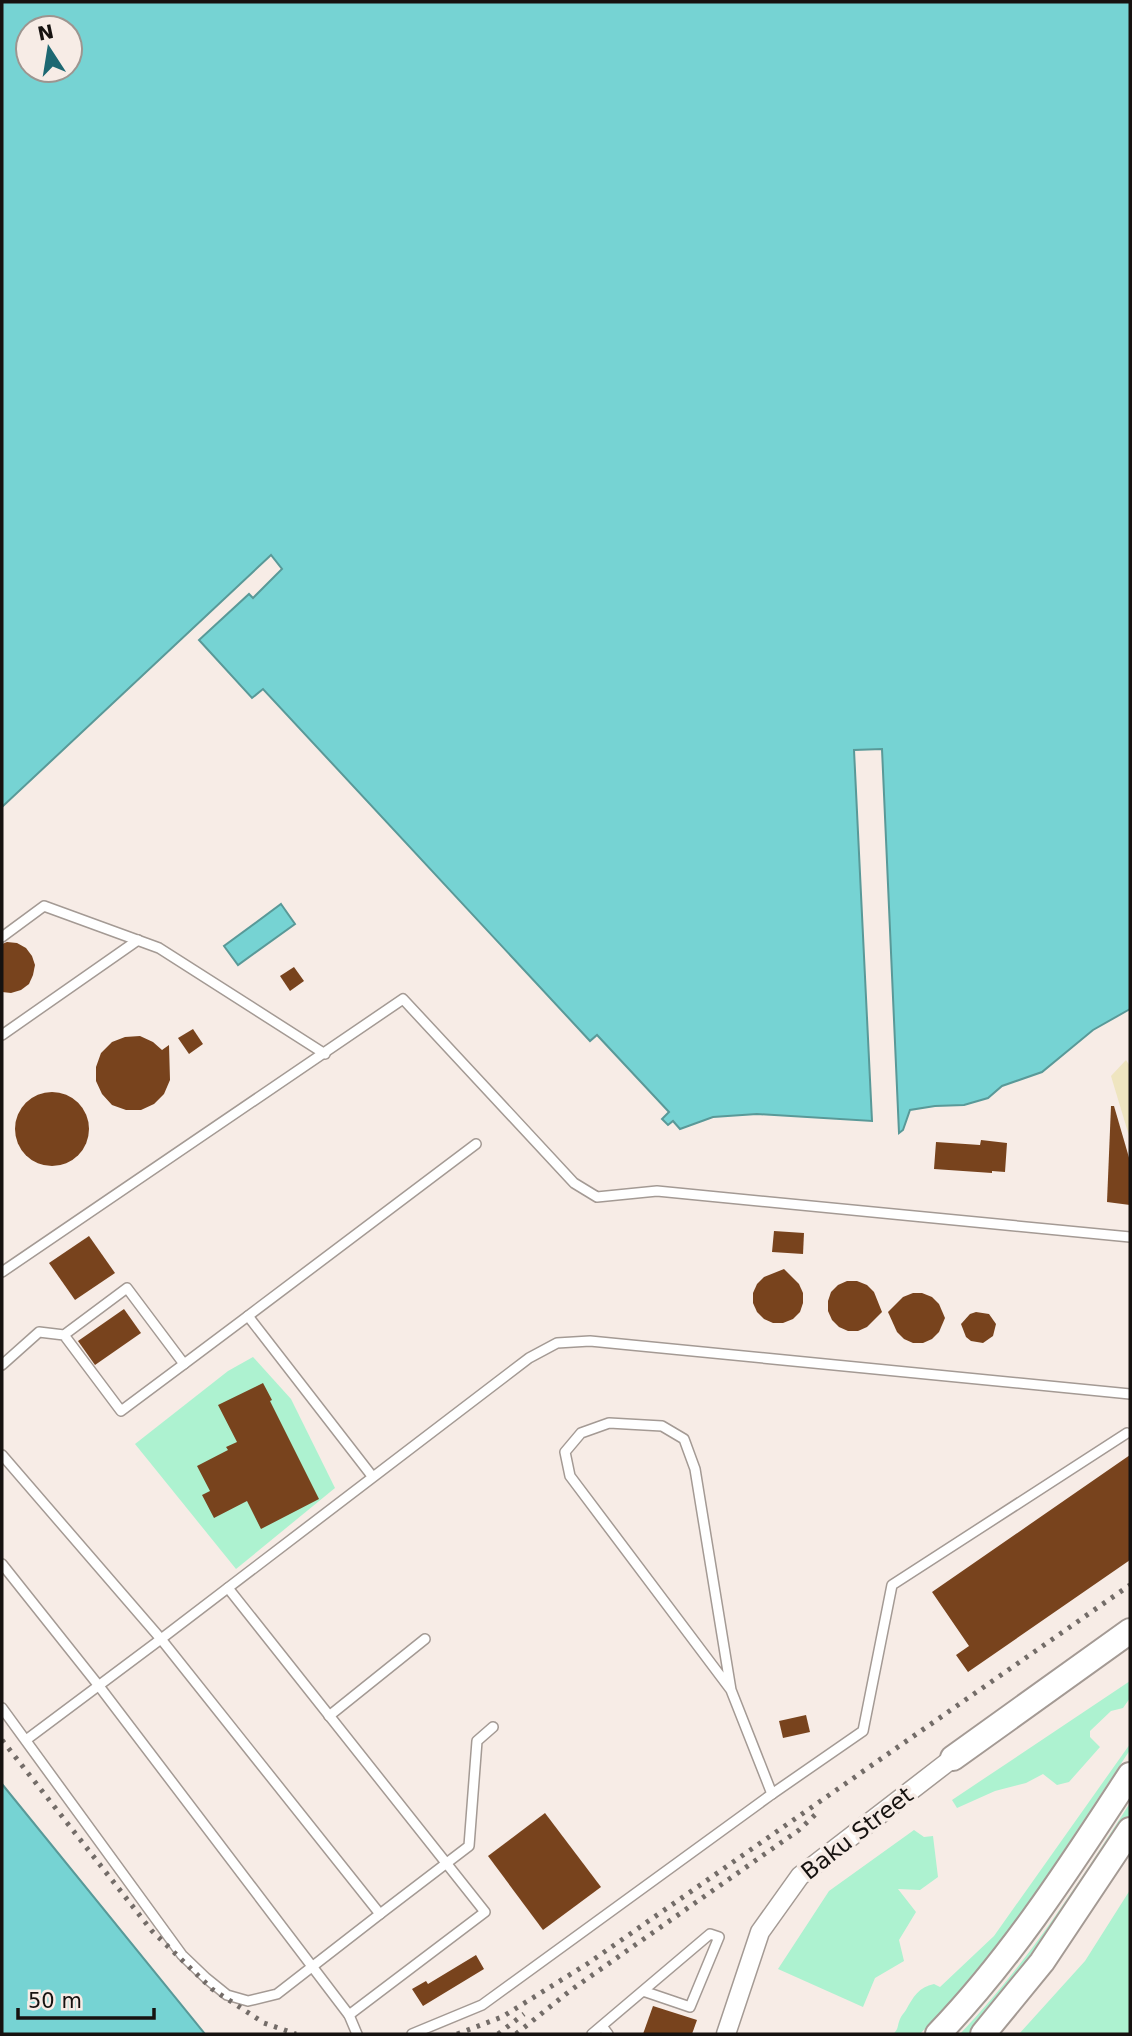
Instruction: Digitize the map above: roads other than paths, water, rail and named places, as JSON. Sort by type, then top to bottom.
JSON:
[{"type":"main road","points":[[953,1758],[1130,1632]]},
{"type":"main road","points":[[938,2034],[969,2001],[1026,1929],[1130,1775]]},
{"type":"main road","points":[[983,2034],[1042,1962],[1127,1837]]},
{"type":"street","name":"Baku Street","points":[[726,2034],[760,1932],[800,1876],[953,1758]]},
{"type":"lane","points":[[2,937],[44,906],[138,940],[159,948],[325,1054]]},
{"type":"lane","points":[[2,1035],[138,940]]},
{"type":"lane","points":[[2,1272],[403,999],[574,1183],[597,1198],[657,1191],[1130,1237]]},
{"type":"lane","points":[[64,1335],[121,1411],[476,1144]]},
{"type":"lane","points":[[2,1365],[40,1332],[64,1335],[127,1287],[184,1364]]},
{"type":"lane","points":[[248,1316],[372,1476]]},
{"type":"lane","points":[[26,1740],[528,1357],[557,1343],[590,1340],[1130,1394]]},
{"type":"lane","points":[[731,1690],[570,1476],[565,1452],[581,1433],[609,1423],[662,1426],[684,1439],[695,1469],[731,1690],[772,1794]]},
{"type":"lane","points":[[412,2034],[482,2005],[863,1731],[892,1585],[1127,1433]]},
{"type":"lane","points":[[2,1455],[161,1639],[380,1914]]},
{"type":"lane","points":[[2,1564],[99,1686],[349,2015],[357,2034]]},
{"type":"lane","points":[[228,1588],[485,1912],[349,2015]]},
{"type":"lane","points":[[329,1716],[425,1639]]},
{"type":"lane","points":[[2,1708],[182,1955],[227,1995],[248,2001],[277,1994],[468,1846],[477,1741],[494,1727]]},
{"type":"lane","points":[[592,2034],[710,1934],[719,1937],[691,2007],[643,1991]]},
{"type":"lane","points":[[601,2026],[608,2034]]},
{"type":"water","points":[[2,2],[1130,2],[1130,1009],[1093,1030],[1042,1072],[1002,1086],[988,1098],[964,1105],[910,1110],[903,1130],[899,1133],[882,749],[854,750],[872,1121],[757,1114],[713,1117],[680,1129],[673,1121],[668,1125],[662,1119],[669,1112],[597,1035],[590,1041],[263,689],[252,698],[199,640],[249,594],[253,598],[282,569],[271,555],[2,807]]},
{"type":"water","points":[[281,904],[295,924],[238,965],[224,946]]},
{"type":"water","points":[[2,1784],[205,2034],[2,2034]]},
{"type":"railway","points":[[457,2034],[502,2017],[587,1964],[1130,1585]]},
{"type":"railway","points":[[2,1740],[152,1931],[212,1989],[264,2023],[296,2034]]},
{"type":"railway","points":[[516,2034],[571,1990],[799,1830],[817,1813]]},
{"type":"railway","points":[[498,2034],[524,2014]]}]
